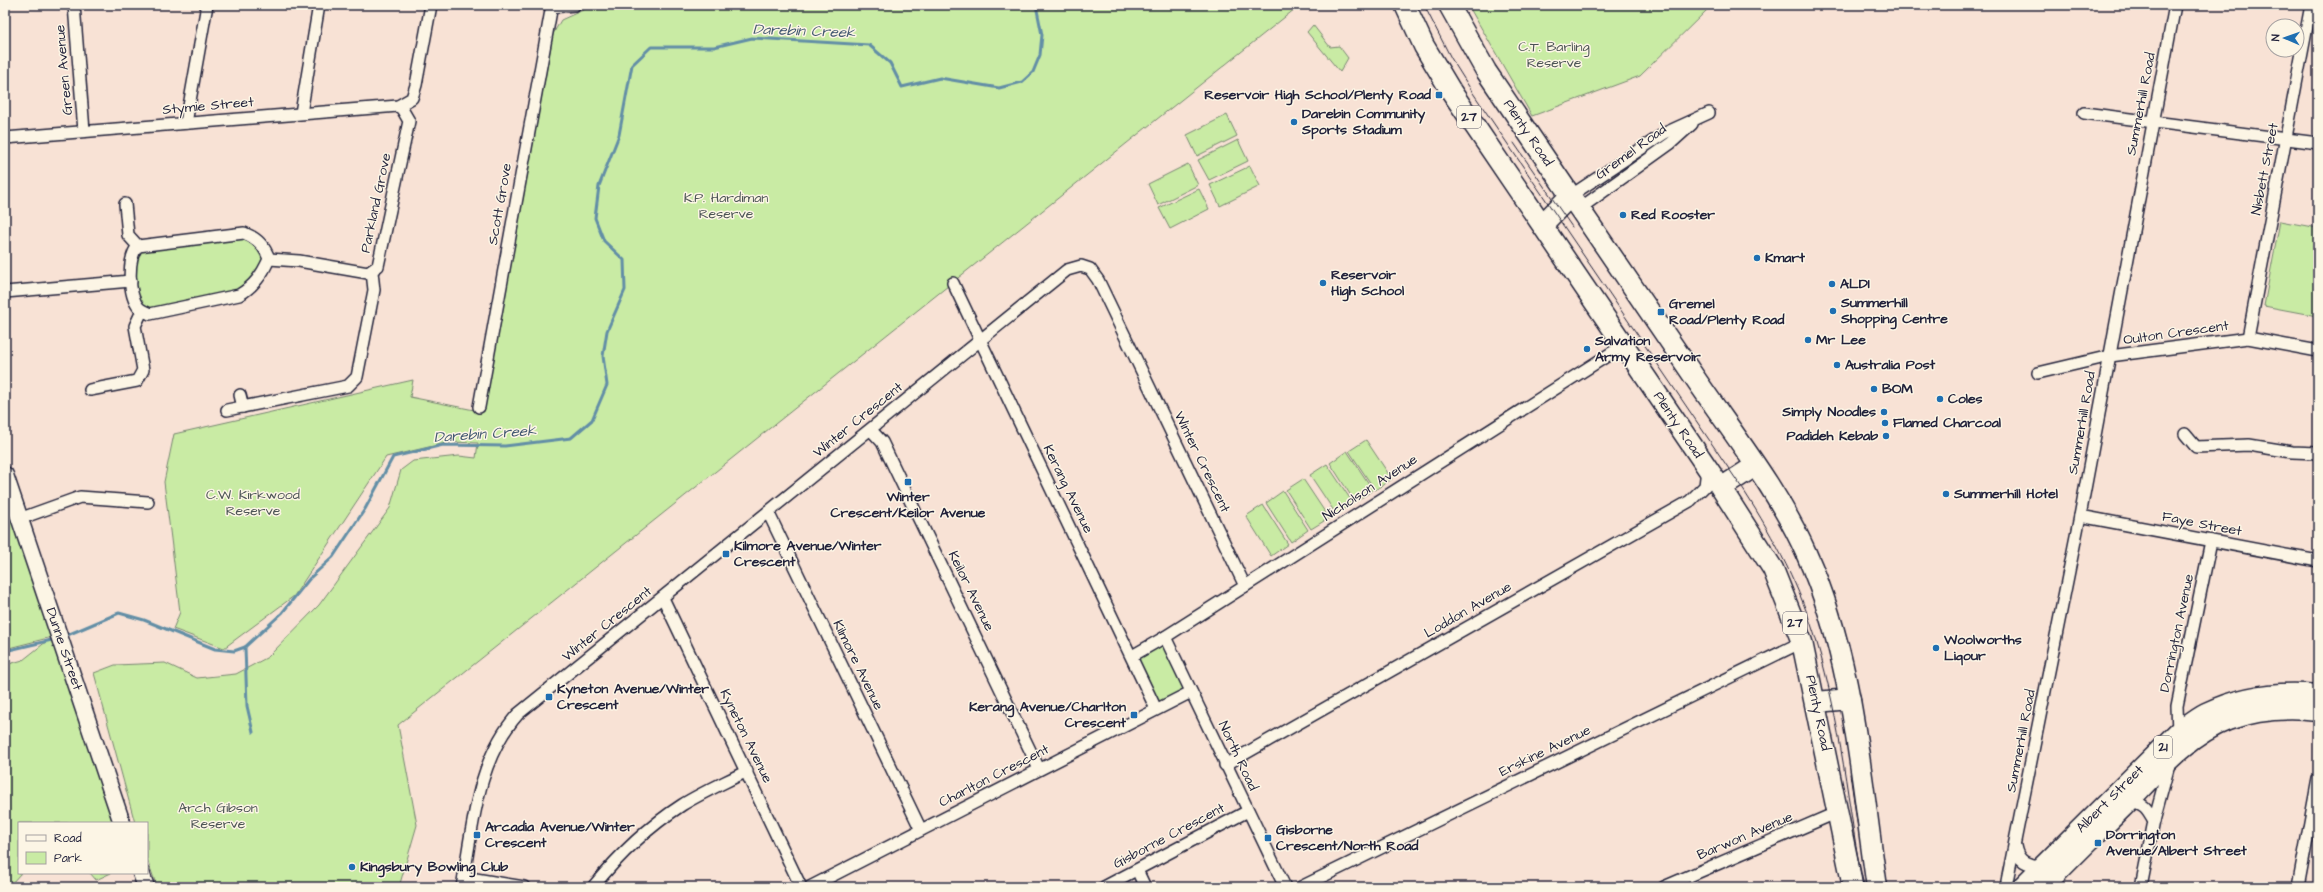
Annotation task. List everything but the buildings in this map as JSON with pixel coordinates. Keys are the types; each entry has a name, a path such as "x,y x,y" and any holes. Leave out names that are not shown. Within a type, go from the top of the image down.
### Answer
{"highway":[{"name":"Plenty Road","path":"1405,5 1424,46 1451,91 1707,467 1773,569 1802,642 1816,702 1853,887"},
{"name":"Plenty Road","path":"1449,5 1486,71 1755,466 1775,497 1806,552 1832,621 1850,699 1863,771 1877,887"},
{"path":"1543,224 1574,202"},
{"path":"1721,488 1755,466"},
{"name":"Albert Street","path":"2014,884 2042,866 2178,732 2205,713 2237,700 2271,694 2318,695"},
{"path":"1816,702 1850,699"},
{"name":"Albert Street","path":"2044,887 2171,759 2195,738 2227,720 2260,710 2296,708 2318,711"}],"main road":[{"name":"Dunne Street","path":"5,475 122,822"},
{"path":"141,874 146,887"}],"street":[{"name":"Green Avenue","path":"74,5 84,132"},
{"path":"186,123 207,5"},
{"path":"301,113 319,5"},
{"name":"Stymie Street","path":"5,138 398,106 412,98 416,85 431,5"},
{"path":"552,6 575,5"},
{"name":"Summerhill Road","path":"2014,884 2015,845 2080,516 2152,122 2175,5"},
{"name":"Nisbett Street","path":"2248,338 2311,5"},
{"name":"Scott Grove","path":"479,407 552,6"},
{"name":"Parkland Grove","path":"226,410 348,386 357,377 374,290 372,272 378,266 409,121 402,109 398,106"},
{"path":"2084,113 2318,143"},
{"name":"Gremel Road","path":"1705,115 1671,143 1574,202 1664,133 1705,115"},
{"path":"125,204 128,234 138,246"},
{"path":"244,233 253,237 261,244 269,259 261,276 249,289 239,295 150,314 142,311 138,307 133,295 131,281 131,258 134,250 138,246 244,233"},
{"path":"269,259 299,261 360,272 372,272"},
{"name":"Winter Crescent","path":"463,882 485,769 493,748 507,726 524,710 1067,270 1082,266 1094,272 1245,586"},
{"path":"5,292 131,281"},
{"name":"Kerang Avenue","path":"953,283 1156,709"},
{"path":"90,390 137,381 143,370 135,326 142,311"},
{"name":"Oulton Crescent","path":"2038,373 2110,356 2248,338 2318,351"},
{"name":"Nicholson Avenue","path":"1132,656 1165,637 1624,345"},
{"path":"240,395 243,407"},
{"name":"Keilor Avenue","path":"871,430 882,442 1039,769"},
{"path":"2184,434 2196,447 2249,445 2292,452 2318,453"},
{"name":"Loddon Avenue","path":"1225,765 1690,501 1705,486 1707,467"},
{"path":"19,519 80,498 148,502"},
{"name":"Kilmore Avenue","path":"768,512 921,830"},
{"name":"Faye Street","path":"2080,516 2318,561"},
{"name":"Dorrington Avenue","path":"2178,732 2177,706 2211,541"},
{"name":"Kyneton Avenue","path":"663,598 747,771 801,887"},
{"name":"North Road","path":"1165,637 1225,765 1285,887"},
{"name":"Erskine Avenue","path":"1301,887 1802,642"},
{"name":"Charlton Crescent","path":"810,887 1191,692"},
{"path":"2141,887 2154,821 2171,759"},
{"path":"593,887 614,861 645,833 682,805 747,771"},
{"path":"2298,887 2318,779"},
{"path":"2129,801 2140,803 2147,807 2154,821"},
{"name":"Gisborne Crescent","path":"1104,887 1248,811"},
{"name":"Barwon Avenue","path":"1664,887 1838,812"},
{"path":"2015,845 2017,856 2022,862 2031,866 2042,866"},
{"path":"1137,870 1145,887"},
{"path":"463,882 524,887"}],"green space":[{"name":"K.P. Hardiman Reserve","path":"594,5 1300,5 398,725 417,825 399,887 157,887 148,862 148,822 135,822 94,673 115,665 165,663 197,678 236,674 268,657 319,605 390,508 401,470 413,461 459,456 476,458 478,443 450,442 386,457 294,596 224,648 173,629 180,612 164,482 174,434 413,380 410,397 484,412 553,34 561,20"},
{"name":"C.T. Barling Reserve","path":"1468,5 1712,5 1640,76 1532,116"},
{"path":"1313,25 1330,47 1339,46 1348,58 1340,72 1307,32"},
{"path":"1227,115 1237,136 1197,156 1187,135"},
{"path":"1238,140 1248,161 1209,180 1198,160"},
{"path":"1188,164 1198,185 1158,205 1148,184"},
{"path":"1250,166 1260,186 1220,206 1210,185"},
{"path":"1199,189 1209,209 1170,229 1159,208"},
{"path":"2280,221 2318,228 2317,316 2264,306"},
{"path":"243,238 258,244 266,258 259,273 239,293 150,311 140,306 136,293 136,252 144,247"},
{"path":"1366,440 1392,479 1375,490 1349,451"},
{"path":"1347,451 1373,490 1355,502 1330,463"},
{"path":"1327,464 1353,503 1336,514 1310,475"},
{"path":"1303,479 1329,518 1311,529 1286,490"},
{"path":"1283,491 1308,530 1291,542 1266,503"},
{"path":"1263,505 1288,544 1271,556 1246,516"},
{"path":"11,517 53,636 114,822 18,822 18,874 20,874 11,884 5,882 5,665 23,660 52,637 5,649 5,519"},
{"path":"1165,637 1191,692 1156,709 1132,656"},
{"path":"91,874 109,874 96,880"}],"waterway":[{"name":"Darebin Creek","path":"65,636 119,613 144,620 215,649 234,651 245,647 282,613 310,578 333,557 365,509 393,457 443,445 505,446 571,438 592,420 607,385 603,356 607,331 625,290 624,260 604,241 595,218 599,186 619,135 632,65 651,47 714,47 752,38 869,45 890,63 902,87 940,78 999,88 1022,82 1033,72 1040,55 1042,35 1036,5"},
{"name":"Darebin Creek","path":"5,651 56,639"},
{"path":"245,647 247,706 253,732"}],"tram line":[{"path":"1424,5 1451,58 1473,93 1744,491 1777,546 1811,623 1825,673 1838,734 1863,887"},
{"path":"1514,143 1572,227"},
{"path":"1850,774 1858,828"}],"place":[{"name":"Reservoir High School/Plenty Road","path":"1439,95"},
{"name":"Darebin Community Sports Stadium","path":"1294,122"},
{"name":"Red Rooster","path":"1623,215"},
{"name":"Kmart","path":"1757,258"},
{"name":"Reservoir High School","path":"1323,283"},
{"name":"ALDI","path":"1832,284"},
{"name":"Summerhill Shopping Centre","path":"1833,311"},
{"name":"Gremel Road/Plenty Road","path":"1661,312"},
{"name":"Mr Lee","path":"1808,340"},
{"name":"Salvation Army Reservoir","path":"1587,349"},
{"name":"Australia Post","path":"1837,365"},
{"name":"BOM","path":"1874,389"},
{"name":"Coles","path":"1940,399"},
{"name":"Simply Noodles","path":"1884,412"},
{"name":"Flamed Charcoal","path":"1885,423"},
{"name":"Padideh Kebab","path":"1886,436"},
{"name":"Winter Crescent/Keilor Avenue","path":"908,482"},
{"name":"Summerhill Hotel","path":"1946,494"},
{"name":"Kilmore Avenue/Winter Crescent","path":"726,554"},
{"name":"Woolworths Liqour","path":"1936,648"},
{"name":"Kyneton Avenue/Winter Crescent","path":"549,697"},
{"name":"Kerang Avenue/Charlton Crescent","path":"1134,715"},
{"name":"Arcadia Avenue/Winter Crescent","path":"477,835"},
{"name":"Gisborne Crescent/North Road","path":"1268,838"},
{"name":"Dorrington Avenue/Albert Street","path":"2098,843"},
{"name":"Kingsbury Bowling Club","path":"352,867"}],"park label":[{"name":"C.W. Kirkwood Reserve","path":"253,504"},
{"name":"Arch Gibson Reserve","path":"218,816"}]}
